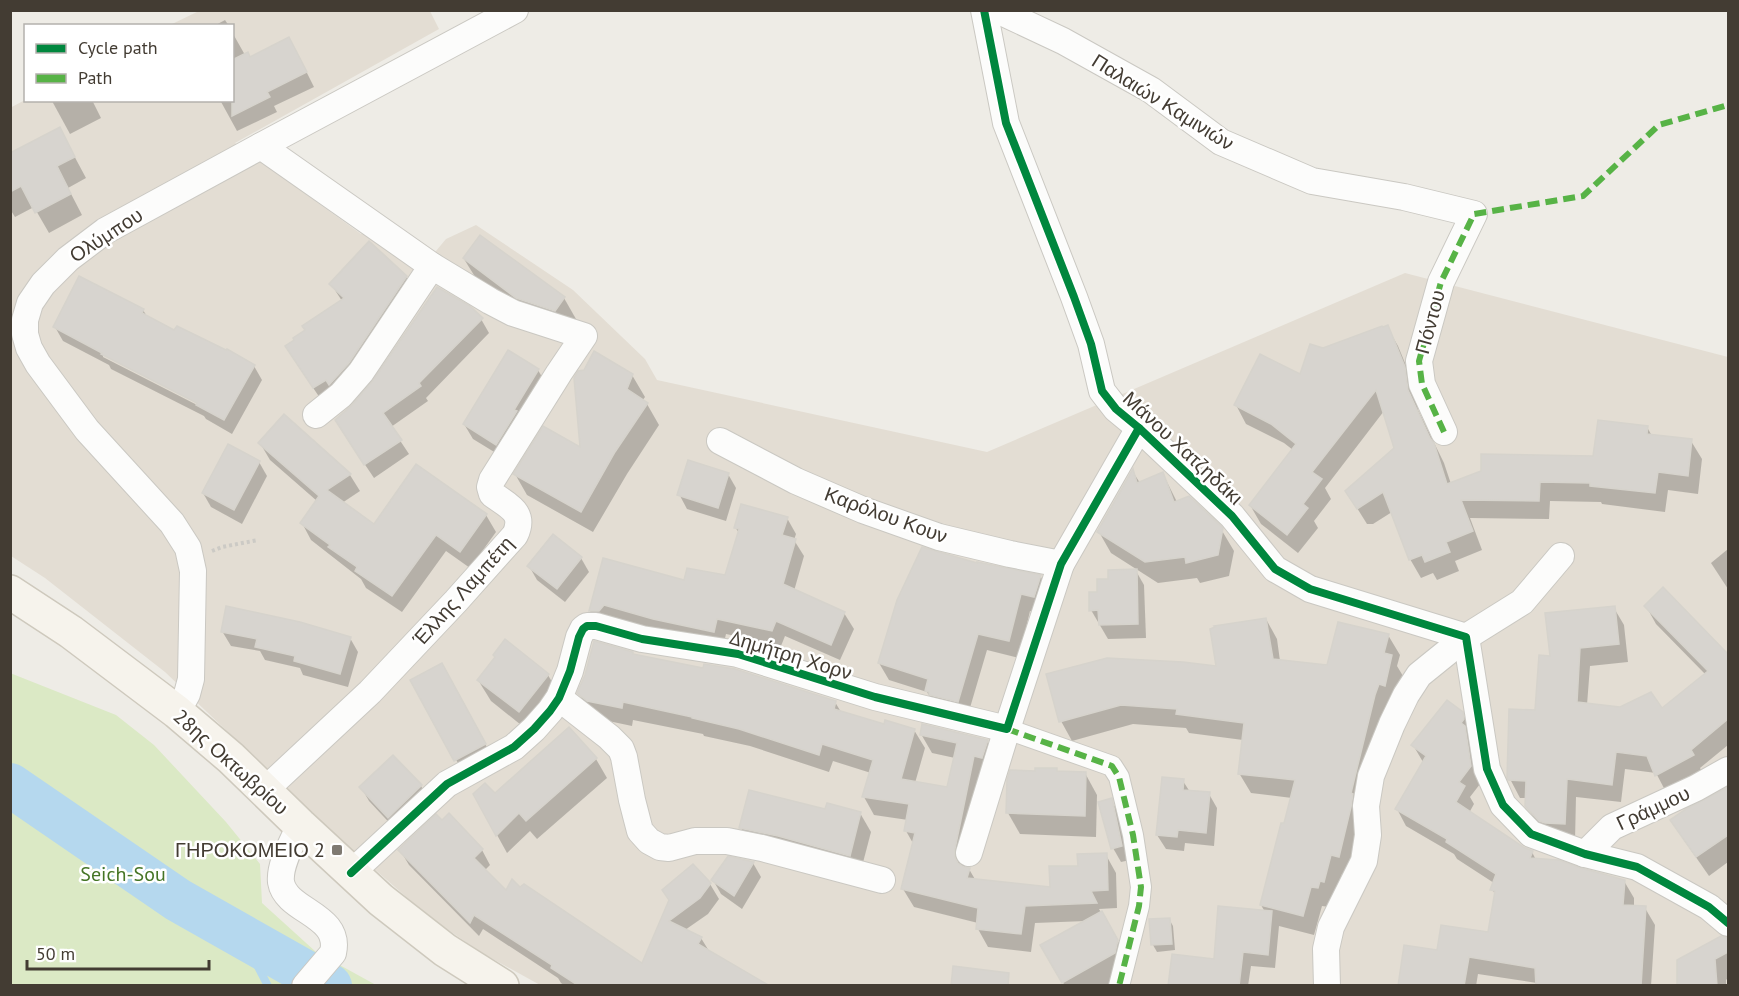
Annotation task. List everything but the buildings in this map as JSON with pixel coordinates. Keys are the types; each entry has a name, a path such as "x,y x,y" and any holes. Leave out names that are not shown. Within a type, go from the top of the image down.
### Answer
{"main road":[{"name":"28ης Οκτωβρίου","path":"10,592 177,712 231,758 351,873 425,935 502,986"}],"street":[{"name":"Ολύμπου","path":"177,712 188,694 191,679 193,579 191,559 185,541 172,523 87,430 38,364 26,342 25,320 30,303 39,289 68,259 128,218 515,10"},
{"name":"Μάνου Χατζηδάκι","path":"984,10 1006,123 1091,344 1102,391 1116,410 1139,428 1232,516 1275,569 1310,590 1466,636"},
{"name":"Παλαιών Καμινιών","path":"997,10 1063,41 1151,90 1221,142 1302,177 1312,181 1404,196 1474,214"},
{"path":"261,146 432,266 361,372 341,395 316,415"},
{"name":"Πόντου","path":"1443,432 1422,384 1419,361 1441,282 1474,214"},
{"name":"Έλλης Λαμπέτη","path":"265,790 370,692 515,535 519,519 513,509 492,494 490,487 492,480 584,336 513,313 432,266"},
{"path":"969,854 1061,564 1139,428"},
{"name":"Καρόλου Κουν","path":"720,441 796,481 874,514 939,537 1061,564"},
{"path":"1327,986 1326,949 1332,927 1364,861 1368,835 1366,806 1371,776 1406,695 1419,675 1466,636 1522,602 1561,556"},
{"name":"Δημήτρη Χορν","path":"351,873 452,780 520,742 550,711 559,698 570,671 579,636 584,627 594,625 642,639 738,654 875,697 1007,729"},
{"path":"1466,636 1487,769 1503,805 1531,834 1585,854 1637,867 1709,907 1728,923"},
{"path":"559,698 621,749 640,831 655,845 669,848 695,841 727,841 882,880"},
{"path":"1007,729 1112,766 1119,777 1133,835 1142,887 1119,986"},
{"name":"Γράμμου","path":"1585,854 1612,826 1696,788 1728,770"},
{"path":"300,825 286,855 281,882 290,897 330,930 334,938 333,953 305,986"}],"path":[{"path":"191,559 222,546 258,540"}],"shaded area":[{"path":"199,11 430,11 439,29 235,143 361,234 368,229 421,269 446,239 476,225 573,290 645,359 657,380 987,452 1405,273 1728,357 1728,985 540,985 482,953 428,916 339,838 165,672 45,578 11,556 10,108 24,101 234,102 234,24 172,24"}],"green space":[{"name":"Seich-Sou","path":"10,673 116,715 154,745 226,822 260,864 262,903 316,952 376,985 11,985"}],"waterway":[{"path":"10,785 178,900 330,986"},
{"path":"242,936 268,986"}],"marked path":[{"path":"1444,432 1422,384 1419,361 1441,282 1474,214 1583,196 1659,125 1728,105"},
{"path":"1007,729 1112,766 1119,777 1133,835 1141,887 1139,906 1119,986"}],"cycle path":[{"path":"984,10 1006,123 1091,344 1102,391 1116,409 1232,516 1275,569 1310,589 1466,637 1487,769 1503,805 1531,834 1585,854 1637,867 1709,907 1728,923"},
{"path":"351,873 447,784 514,747 534,729 559,698 570,671 579,637 587,626 596,626 642,639 738,654 875,697 1007,729 1061,564 1139,428"}],"place":[{"name":"ΓΗΡΟΚΟΜΕΙΟ 2","path":"337,850"}]}
